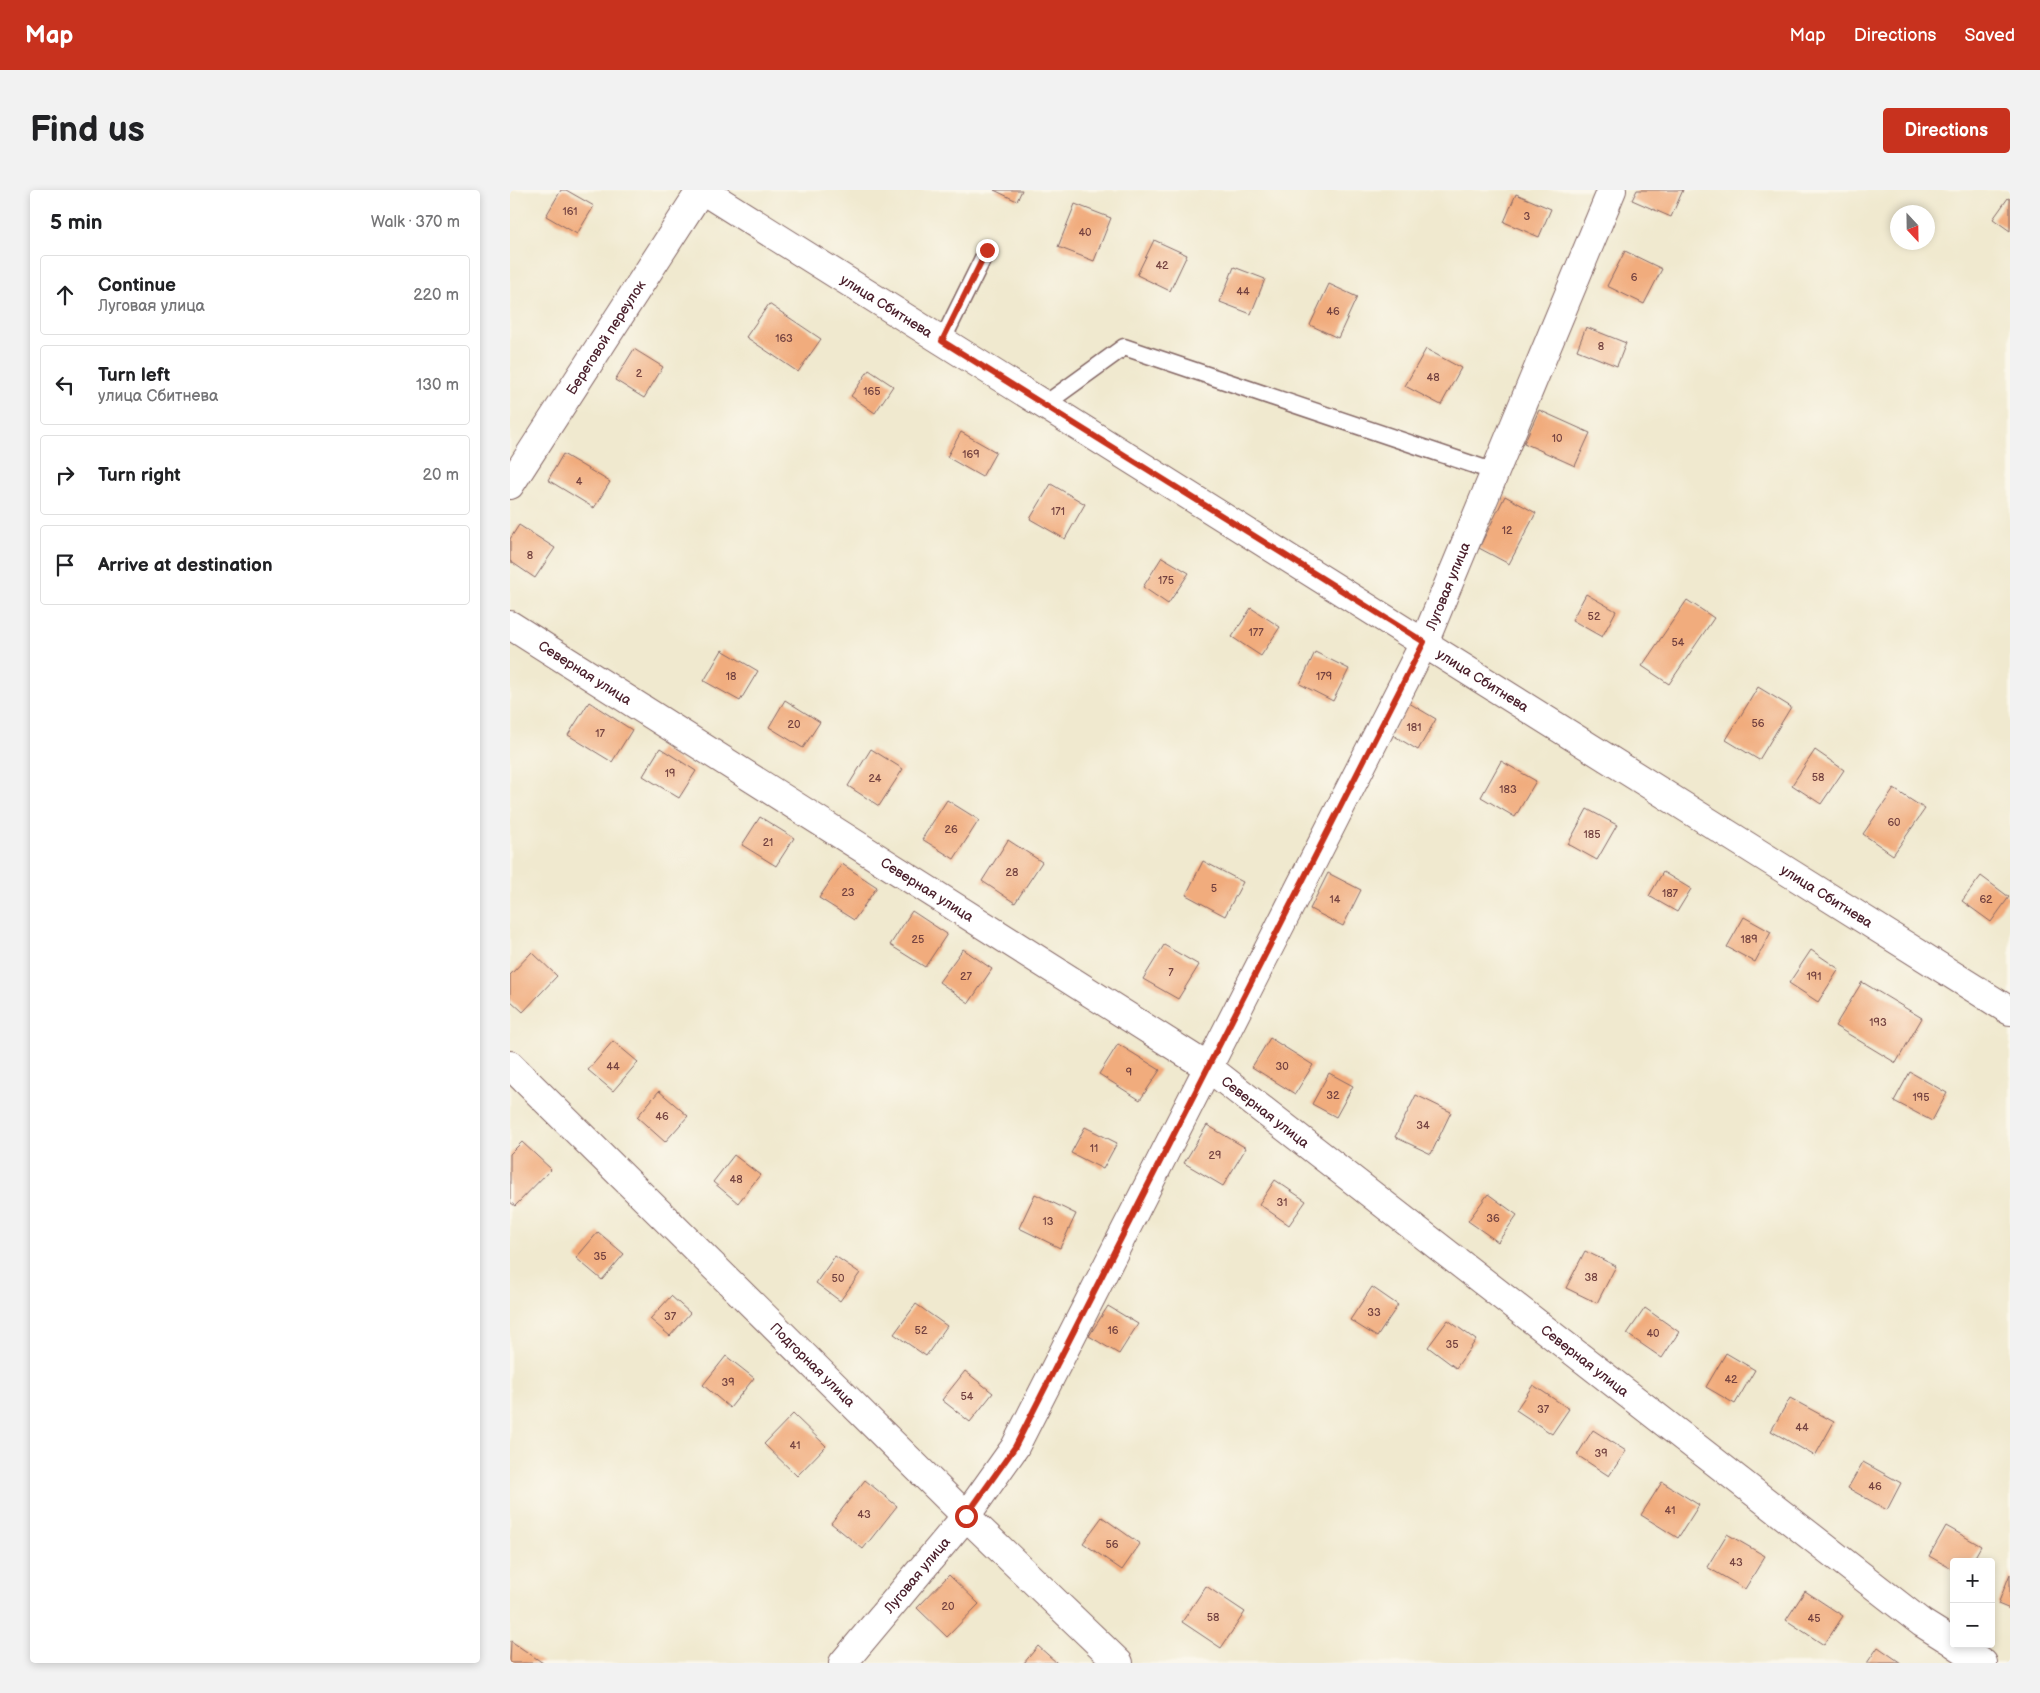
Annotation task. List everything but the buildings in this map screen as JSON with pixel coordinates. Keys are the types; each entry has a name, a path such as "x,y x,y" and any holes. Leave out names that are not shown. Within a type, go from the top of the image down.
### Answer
{"street":[{"name":"улица Сбитнева","path":"701,190 2010,1011"},
{"name":"Береговой переулок","path":"510,485 701,190"},
{"name":"Луговая улица","path":"843,1663 966,1516 1015,1447 1424,642 1612,190"},
{"name":"Северная улица","path":"510,624 1209,1068 1922,1623 1950,1641"},
{"name":"Подгорная улица","path":"510,1064 966,1516 1119,1663"},
{"name":"Северная улица","path":"1960,1648 1983,1663"}],"lane":[{"path":"942,341 987,250"},
{"path":"1044,405 1124,347 1495,472"}],"route":[{"path":"966,1516 1015,1447 1424,642 942,341 987,250"}]}
